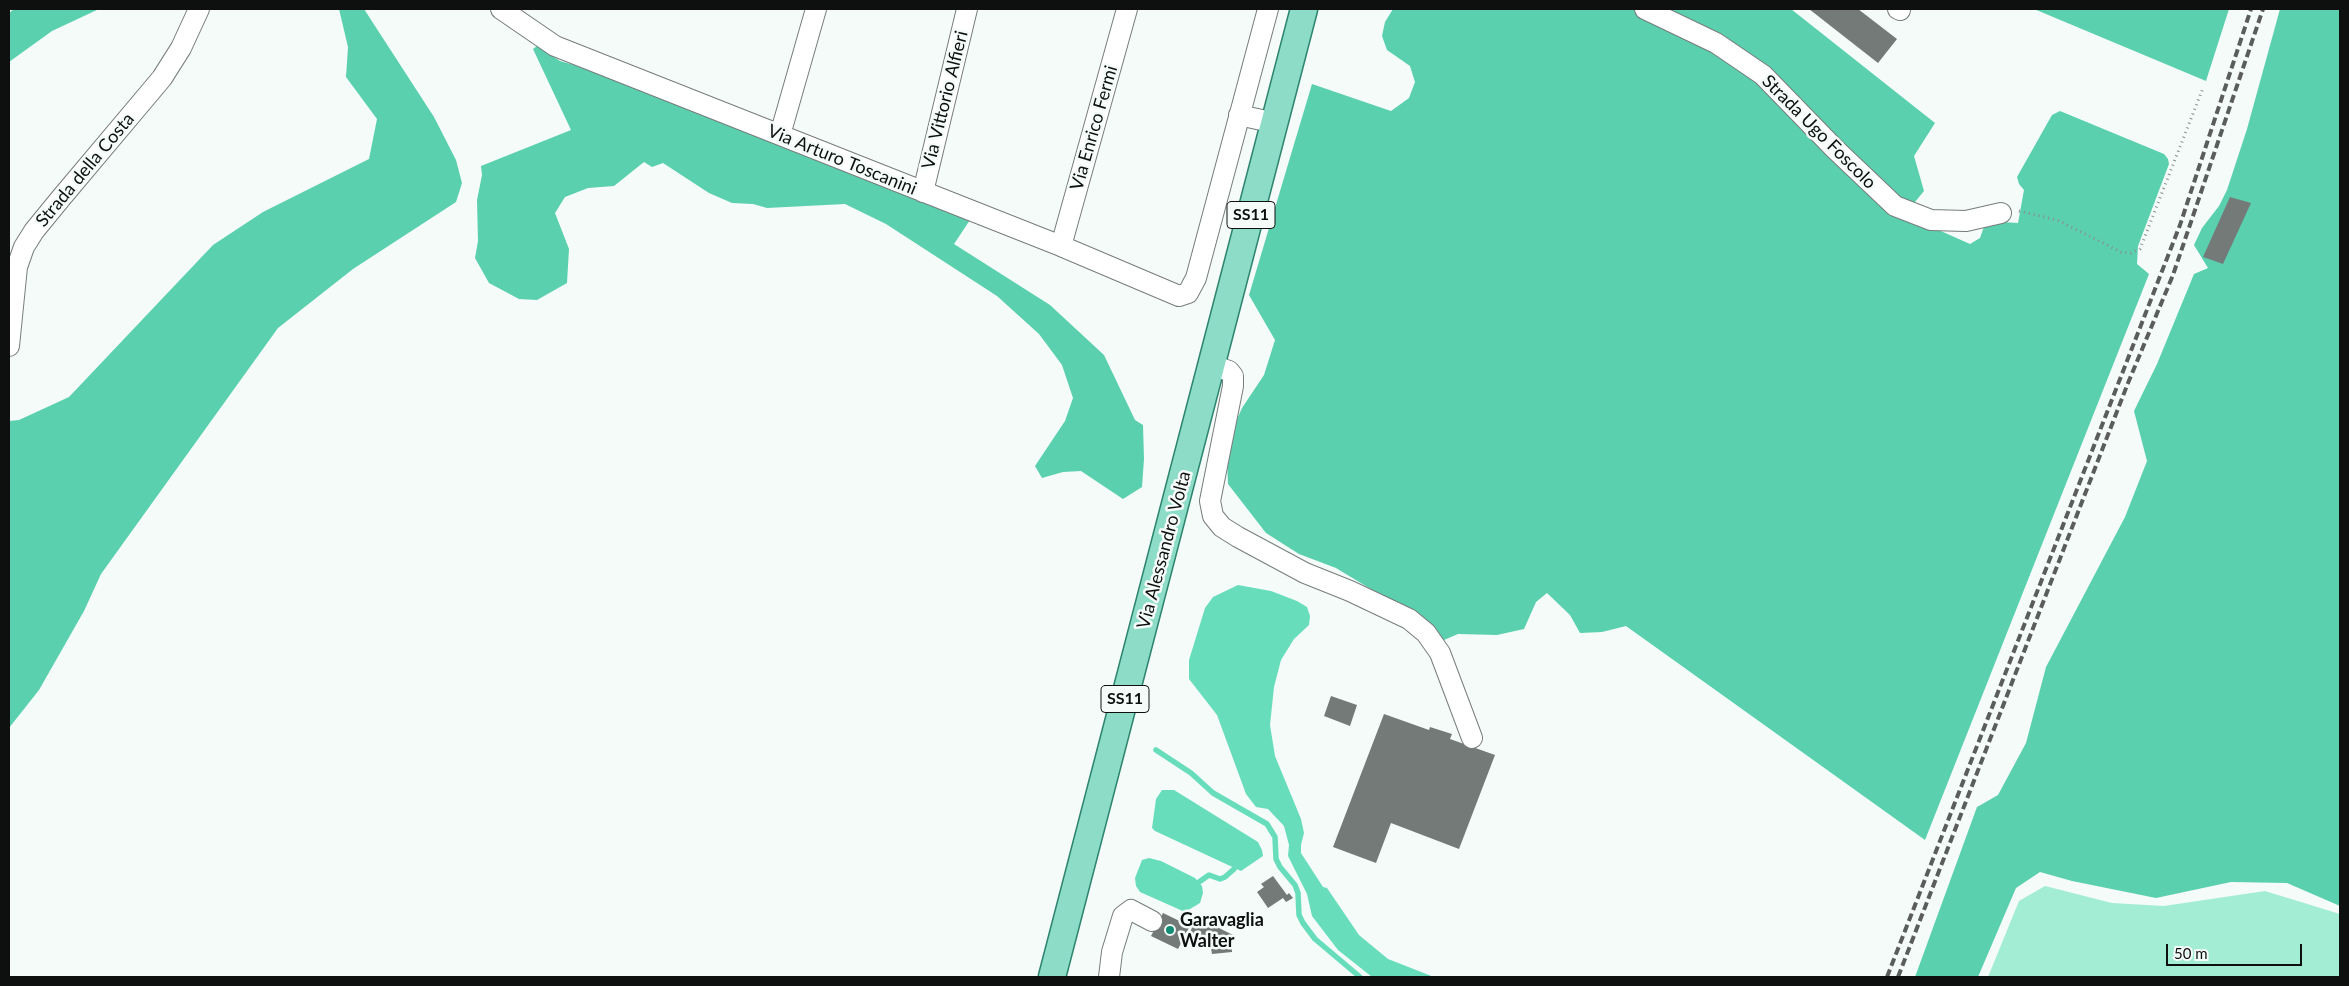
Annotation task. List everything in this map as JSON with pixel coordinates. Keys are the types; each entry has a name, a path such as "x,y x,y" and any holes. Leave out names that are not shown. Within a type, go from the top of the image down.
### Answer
{"main road":[{"name":"Via Alessandro Volta","path":"1052,977 1304,9"}],"street":[{"name":"Strada della Costa","path":"9,346 17,267 24,247 34,231 162,78 181,48 199,9"},
{"name":"Via Arturo Toscanini","path":"501,9 555,46 1060,246 1179,296 1188,293 1196,278 1239,115"},
{"path":"780,135 816,9"},
{"name":"Via Vittorio Alfieri","path":"923,192 967,9"},
{"name":"Via Enrico Fermi","path":"1060,246 1127,9"},
{"path":"1268,9 1239,115 1275,123"},
{"name":"Strada Ugo Foscolo","path":"1644,9 1716,43 1763,75 1835,149 1895,206 1930,220 1966,221 2001,212"},
{"path":"1212,365 1229,372 1233,376 1233,386 1210,501 1213,516 1222,527 1238,537 1305,573 1350,591 1410,619 1440,652 1472,738"},
{"path":"1109,977 1112,952 1123,916 1131,910 1152,921"}],"path":[{"path":"2001,212 2024,211 2057,220 2120,252 2131,253 2140,248 2203,88"}],"shaded area":[{"path":"14,9 99,9 52,31 9,62 9,13"},
{"path":"339,9 364,9 434,117 456,160 462,183 456,202 353,269 278,328 101,574 84,611 39,690 9,728 9,421 19,420 69,397 213,245 263,212 369,159 377,119 346,77 348,47"},
{"path":"1393,9 1791,9 1935,123 1914,156 1924,191 1915,202 1907,220 1934,228 1970,244 1980,238 1986,221 2018,223 2024,190 2019,184 2017,177 2052,115 2060,111 2164,154 2168,159 2169,164 2138,246 2137,264 2149,274 1925,840 1626,626 1602,632 1580,633 1570,615 1547,593 1536,602 1524,629 1497,635 1458,634 1444,640 1414,611 1374,591 1336,568 1299,554 1266,533 1228,484 1227,461 1230,435 1242,408 1264,375 1275,340 1249,295 1312,84 1391,111 1409,98 1415,82 1410,66 1387,50 1382,36 1385,22"},
{"path":"2034,9 2229,9 2206,81"},
{"path":"2280,9 2340,9 2340,906 2287,883 2231,882 2156,898 2072,881 2040,872 2016,888 1978,977 1915,977 1977,807 1998,795 2026,743 2046,667 2125,517 2147,461 2134,411 2157,364 2194,274 2208,268 2194,245 2202,228 2219,206 2227,190 2247,129"},
{"path":"537,46 560,61 595,71 972,217 954,244 1050,305 1104,355 1135,420 1143,425 1144,459 1142,487 1123,499 1081,471 1063,472 1042,478 1035,466 1065,421 1073,398 1062,365 1039,334 997,296 886,224 845,204 767,208 753,204 732,203 709,193 663,163 652,167 644,162 614,186 588,188 565,197 555,213 569,249 567,283 537,300 519,299 489,283 475,258 478,241 477,200 482,175 481,166 571,130 533,49"},
{"path":"1238,585 1271,591 1297,601 1307,607 1310,616 1309,625 1294,639 1281,660 1274,687 1270,725 1275,756 1301,819 1304,833 1301,853 1323,887 1327,888 1359,935 1388,959 1434,977 1372,977 1338,950 1312,916 1307,894 1288,856 1289,845 1284,826 1268,809 1256,807 1246,794 1217,715 1189,679 1189,660 1205,608 1213,597"},
{"path":"1162,790 1174,790 1258,842 1263,856 1241,871 1155,831 1152,828 1156,799"},
{"path":"1149,858 1161,861 1195,878 1202,886 1203,893 1200,903 1185,912 1140,892 1136,886 1135,878 1142,860"},
{"path":"2045,886 2112,903 2164,906 2265,891 2340,914 2340,977 1988,977 2019,901"}],"building":[{"path":"1809,9 1858,9 1897,39 1878,63"},
{"path":"2230,197 2251,203 2223,264 2203,257"},
{"path":"1331,696 1357,705 1350,726 1324,716"},
{"path":"1384,714 1429,730 1430,727 1452,734 1450,739 1495,755 1459,849 1391,823 1376,863 1333,847"},
{"path":"1273,876 1287,895 1289,893 1293,898 1286,902 1283,898 1268,908 1257,892 1264,887 1261,884"},
{"path":"1163,913 1190,926 1178,949 1151,936"},
{"path":"1197,917 1233,935 1229,947 1232,947 1232,952 1212,954 1211,948 1215,947 1216,942 1211,939 1209,943 1190,932"}],"waterway":[{"path":"1156,750 1191,773 1213,793 1267,824 1275,837 1276,859 1295,885 1298,893 1299,915 1303,923 1315,939 1360,977"},
{"path":"1199,882 1209,875 1220,879 1234,869"}],"railway":[{"path":"1887,977 2180,225 2251,9"},
{"path":"1898,977 2128,383 2173,275 2263,9"}],"place":[{"name":"Garavaglia Walter","path":"1170,930"}]}
